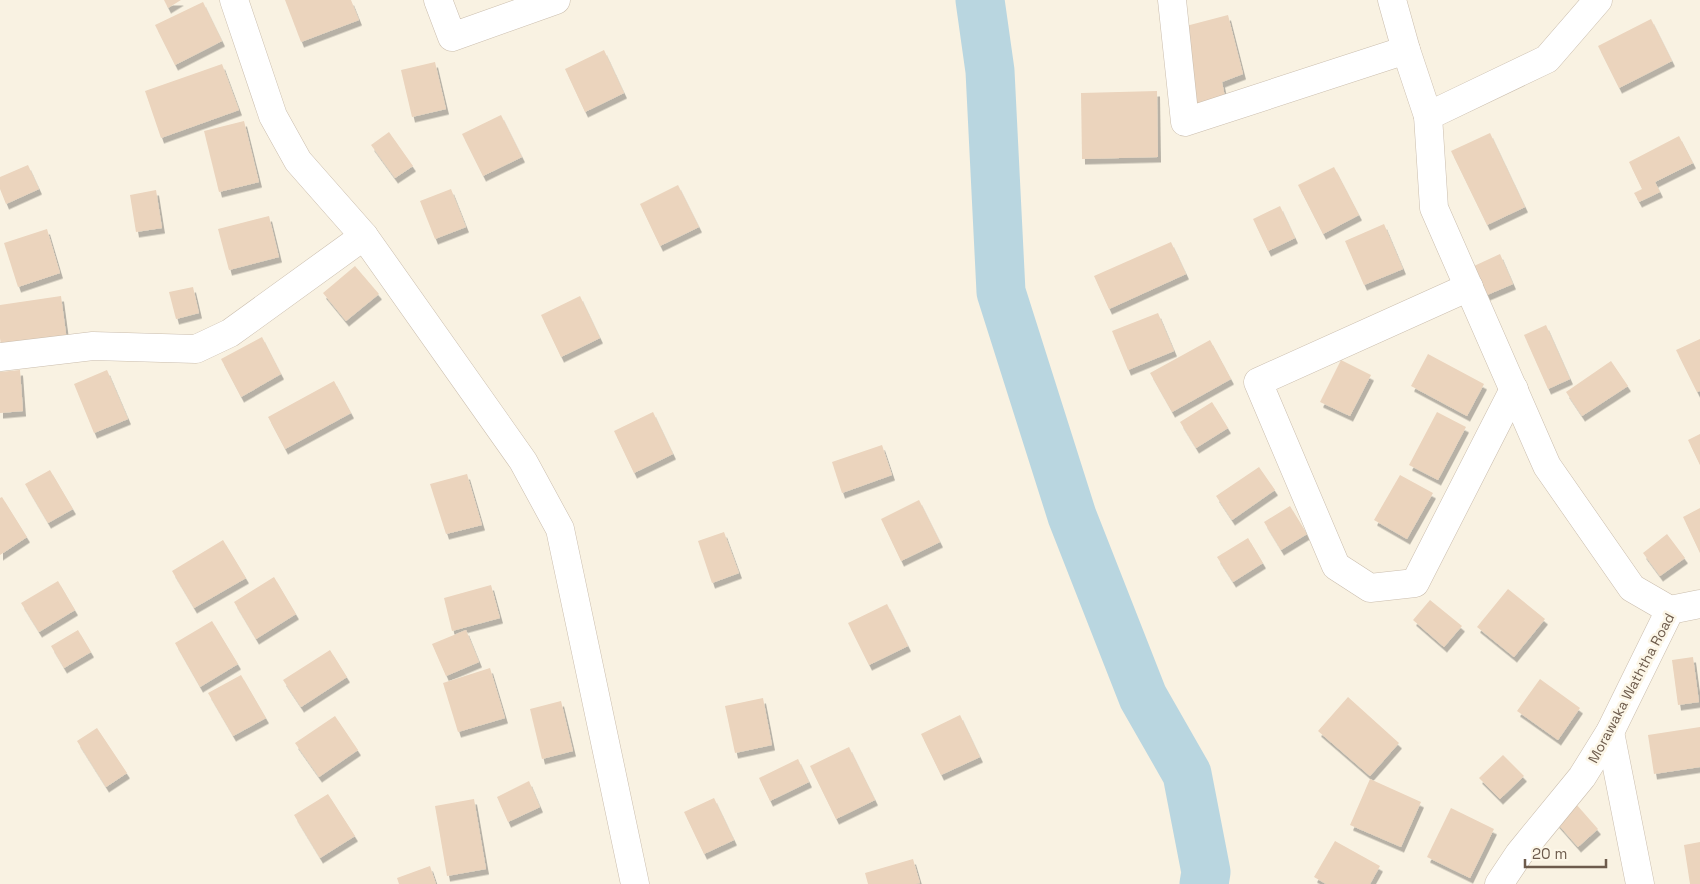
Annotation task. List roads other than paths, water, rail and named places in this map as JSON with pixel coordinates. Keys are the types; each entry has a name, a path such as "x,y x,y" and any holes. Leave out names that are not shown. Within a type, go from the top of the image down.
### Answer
{"street":[{"path":"438,0 452,37 556,0"},
{"path":"1172,0 1185,122 1406,50"},
{"path":"1392,0 1428,116 1434,208 1548,466 1632,588 1670,610"},
{"path":"1428,116 1547,59 1598,0"},
{"path":"237,1 273,116 298,161 364,236 524,461 560,529 635,884"},
{"path":"0,357 93,346 196,349 230,333 364,236"},
{"path":"1469,287 1258,382 1336,566 1370,588 1415,583 1514,389"},
{"name":"Morawaka Waththa Road","path":"1499,884 1519,854 1582,777 1610,732 1670,610 1700,604"},
{"path":"1610,732 1640,884"}],"waterway":[{"path":"980,0 990,71 1001,292 1072,516 1143,697 1187,774 1206,872 1204,884"}]}
